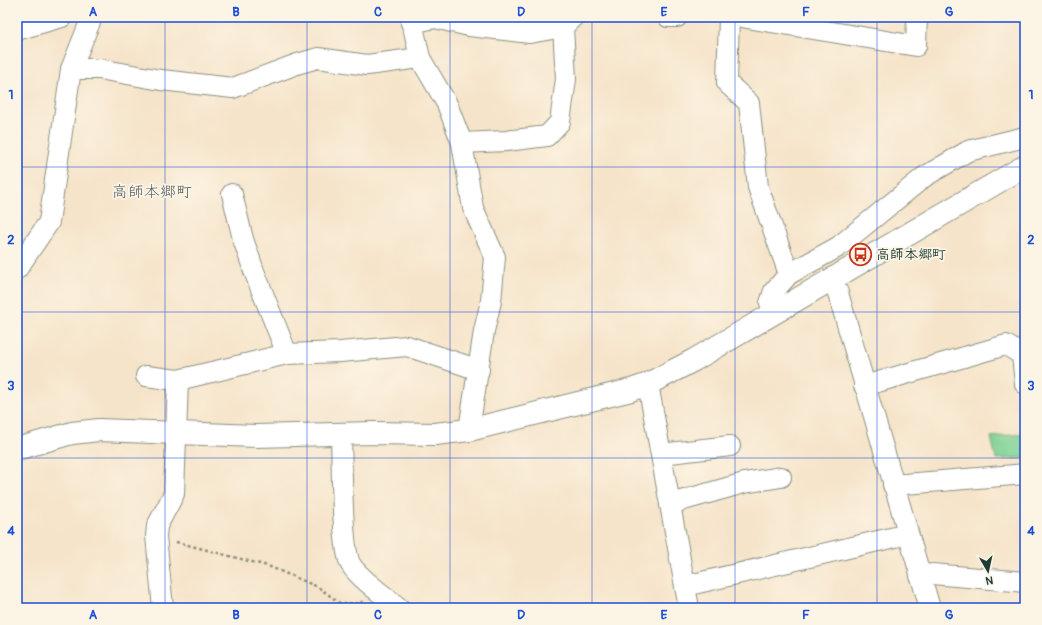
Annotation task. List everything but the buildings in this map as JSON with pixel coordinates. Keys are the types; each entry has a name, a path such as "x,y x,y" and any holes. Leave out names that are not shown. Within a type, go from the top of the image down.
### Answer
{"street":[{"path":"17,30 62,17"},
{"path":"17,269 49,222 71,69 92,17"},
{"path":"668,17 677,17"},
{"path":"729,17 727,83 750,103 758,187 789,274"},
{"path":"741,17 916,46 917,17"},
{"path":"462,144 548,136 560,122 566,79 568,22 530,33 469,26 435,18 411,20 420,58 447,104 462,144 473,208 495,257 492,301 484,331 469,430"},
{"path":"71,69 99,69 161,80 233,88 297,64 318,58 367,66 420,58"},
{"path":"774,312 770,303 774,291 789,274 838,247 924,177 968,151 1025,137"},
{"path":"17,449 72,433 99,430 256,436 435,434 469,430 631,390 648,384 694,360 1025,166"},
{"path":"232,194 247,252 287,354"},
{"path":"832,278 838,293 930,608"},
{"path":"864,386 1006,345 1022,355 1025,384"},
{"path":"146,376 178,380 287,354 340,352 407,346 479,370"},
{"path":"162,608 156,536 157,526 174,494 178,380"},
{"path":"648,384 689,608"},
{"path":"341,434 346,538 351,564 371,584 399,608"},
{"path":"661,454 730,446"},
{"path":"893,485 1025,474"},
{"path":"670,504 744,483 781,477"},
{"path":"685,586 908,534"},
{"path":"920,576 932,574 1025,582"}],"path":[{"path":"156,536 268,566 318,587 341,604 361,603 371,584"}],"green space":[{"path":"1022,434 1025,458 996,459 991,437"}],"place":[{"name":"高師本郷町","path":"861,254"}],"district":[{"name":"高師本郷町","path":"152,191"}]}
